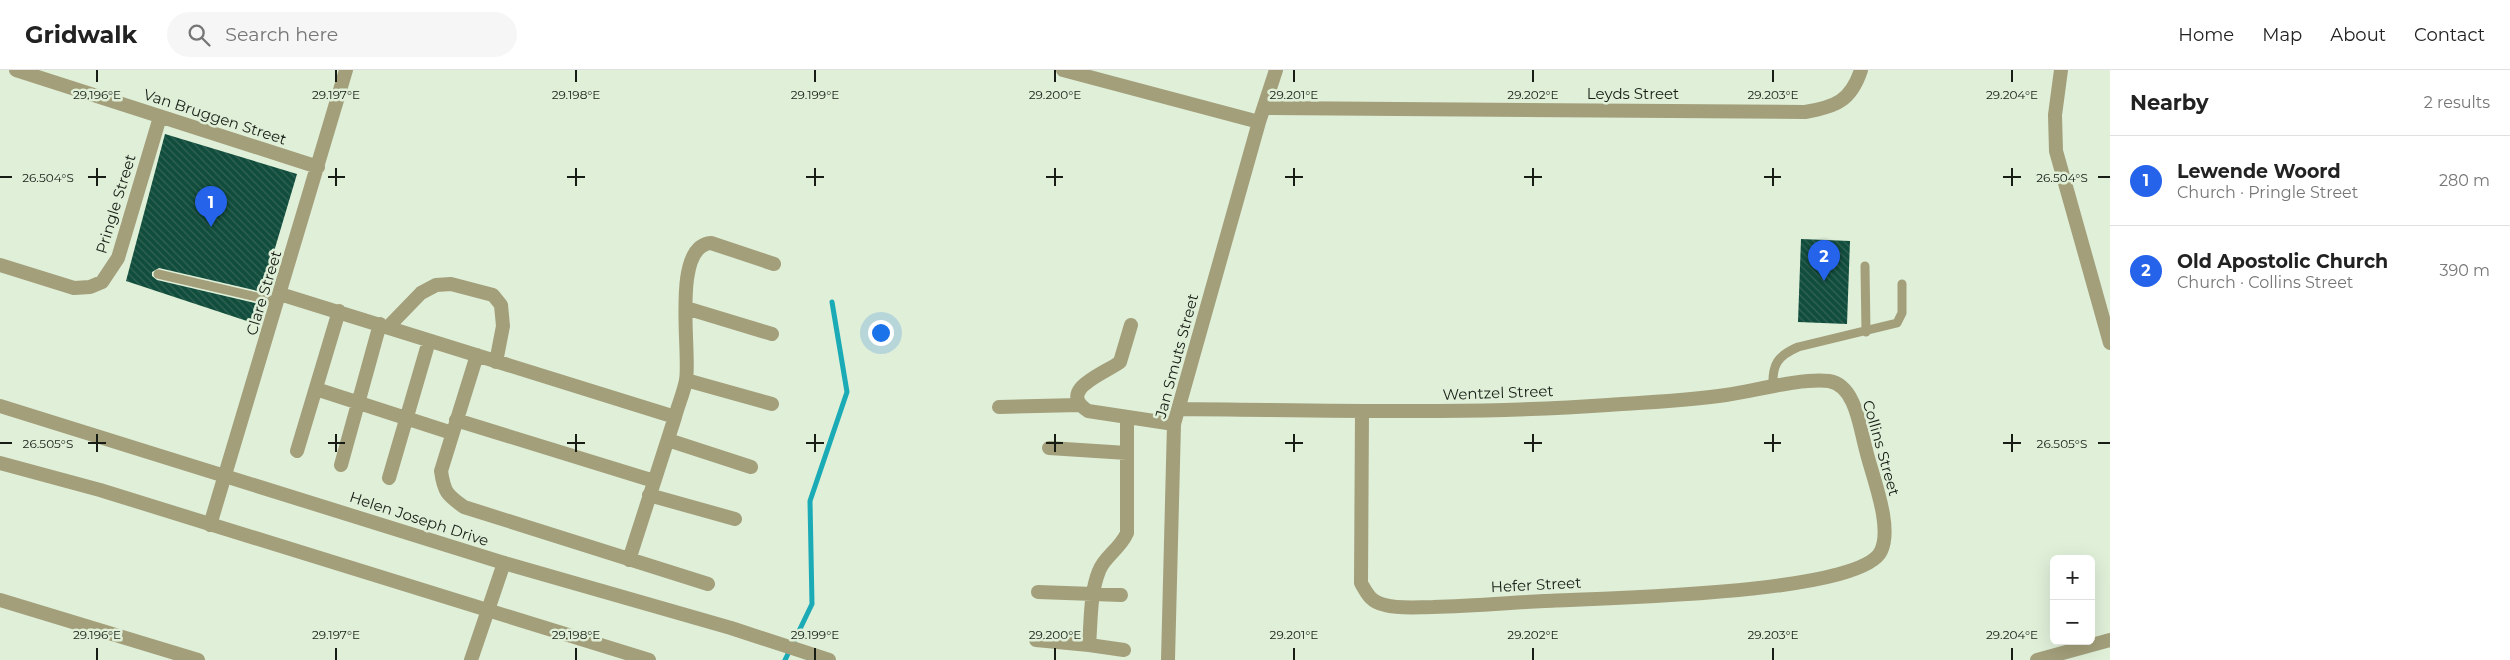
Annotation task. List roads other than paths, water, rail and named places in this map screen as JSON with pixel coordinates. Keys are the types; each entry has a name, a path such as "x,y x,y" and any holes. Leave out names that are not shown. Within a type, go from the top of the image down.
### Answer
{"street":[{"name":"Van Bruggen Street","path":"16,70 318,167"},
{"name":"Clare Street","path":"210,525 346,70"},
{"path":"1063,70 1259,122"},
{"name":"Jan Smuts Street","path":"1168,660 1174,424 1259,122 1276,70"},
{"name":"Leyds Street","path":"1264,108 1805,112 1829,108 1847,96 1857,82 1861,70"},
{"path":"2062,70 2055,116 2056,151 2110,343"},
{"name":"Pringle Street","path":"0,265 74,288 102,282 118,258 160,117"},
{"path":"629,560 686,380 688,270 693,255 704,243 724,245 774,264"},
{"path":"341,464 357,403 385,325 421,293 436,285 451,284 492,295 501,305 503,326 496,362"},
{"path":"279,298 339,311 476,356 675,417"},
{"path":"686,308 772,334"},
{"path":"297,451 339,311"},
{"path":"1131,325 1120,362 1084,384 1078,392 1076,400 1079,405 1088,411 1174,424"},
{"path":"389,478 429,340"},
{"path":"476,356 441,471 443,489 464,507 708,584"},
{"path":"686,380 772,404"},
{"name":"Collins Street","path":"1817,382 1829,381 1839,384 1847,392 1857,416 1884,521 1883,547"},
{"name":"Wentzel Street","path":"1178,409 1460,412 1604,405 1724,396 1772,387 1817,382"},
{"path":"316,390 405,418 454,427 654,481"},
{"path":"999,407 1079,405"},
{"name":"Helen Joseph Drive","path":"0,406 504,563 731,628 829,660"},
{"name":"Hefer Street","path":"1362,411 1361,583 1368,598 1384,605 1450,606 1754,590 1809,582 1865,565 1878,557 1883,547"},
{"path":"1089,645 1094,593 1099,570 1123,542 1127,533 1126,417"},
{"path":"668,440 751,467"},
{"path":"1049,448 1127,452"},
{"path":"0,463 100,490 649,660"},
{"path":"649,495 734,519"},
{"path":"471,660 504,563"},
{"path":"1038,592 1121,595"},
{"path":"0,600 198,660"},
{"path":"1036,640 1124,650"},
{"path":"2037,660 2110,640"}],"lane":[{"path":"1865,266 1866,332"},
{"path":"158,274 279,298"},
{"path":"1772,387 1774,366 1784,352 1898,323 1902,313 1902,284"}],"waterway":[{"path":"785,660 812,604 810,501 847,392 832,302"}],"place":[{"name":"Lewende Woord","path":"211,227"},
{"name":"Old Apostolic Church","path":"1824,281"}]}
